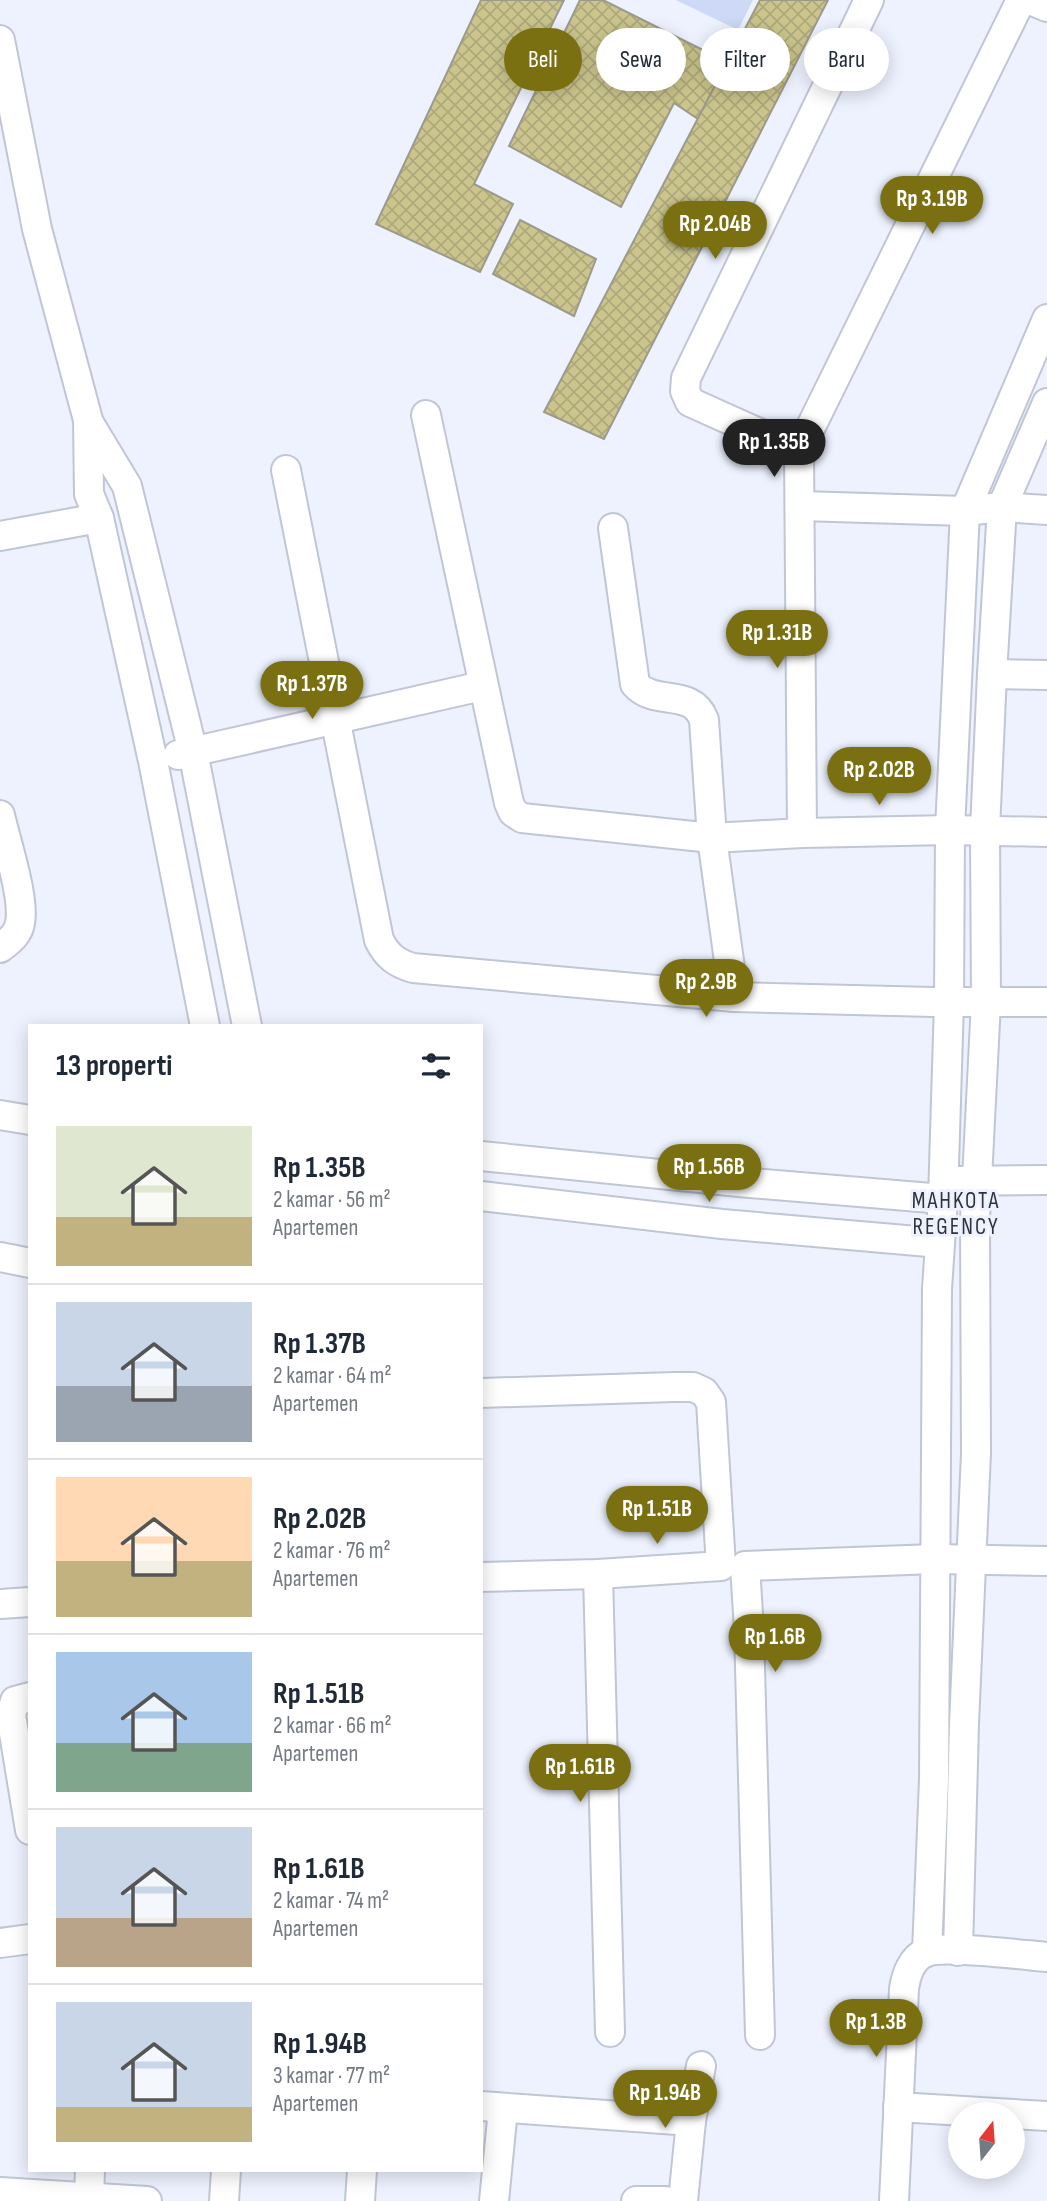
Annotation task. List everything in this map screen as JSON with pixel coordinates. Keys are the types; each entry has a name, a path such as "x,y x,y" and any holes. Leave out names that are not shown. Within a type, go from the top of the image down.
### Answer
{"street":[{"path":"799,451 690,402 685,391 686,378 869,0"},
{"path":"802,833 799,451 1021,0"},
{"path":"1030,0 1047,7"},
{"path":"0,40 37,229 88,420 89,494 99,518 153,761 205,1024"},
{"path":"927,1952 934,1779 937,1289 949,1002 950,830 965,510 1047,319"},
{"path":"958,1951 976,1453 976,1181 986,1002 985,830 992,674 1002,507 1047,403"},
{"path":"426,415 482,687 513,813 522,818 712,838 950,830 1047,832"},
{"path":"88,420 127,486 193,752 247,1024"},
{"path":"286,470 379,940 386,954 398,964 413,968 734,997 1047,1002"},
{"path":"801,506 965,510 1002,507 1047,510"},
{"path":"0,536 99,518"},
{"path":"613,528 635,684 648,693 692,703 700,709 704,720 712,838 734,997"},
{"path":"992,674 1047,675"},
{"path":"153,761 482,687"},
{"path":"0,815 21,907 20,925 12,940 0,947"},
{"path":"0,1115 28,1120"},
{"path":"483,1156 713,1180 943,1190 976,1181 1047,1180"},
{"path":"483,1196 722,1224 940,1243"},
{"path":"0,1257 28,1262"},
{"path":"483,1393 693,1387 704,1392 711,1402 733,1566 749,1630 760,2035"},
{"path":"483,1577 934,1559 1047,1561"},
{"path":"598,1574 610,2032"},
{"path":"0,1604 28,1602"},
{"path":"28,1698 15,1701 11,1715 28,1818"},
{"path":"0,1943 28,1939"},
{"path":"894,2201 906,1977 912,1964 927,1952 958,1951 1047,1957"},
{"path":"683,2201 691,2121 701,2066"},
{"path":"898,2107 948,2110"},
{"path":"494,2201 492,2108 691,2121"},
{"path":"1026,2115 1047,2116"},
{"path":"89,2199 90,2172"},
{"path":"224,2201 226,2172"},
{"path":"360,2201 362,2172"},
{"path":"0,2192 147,2201"},
{"path":"636,2201 665,2201"}],"shaded area":[{"path":"676,0 753,0 739,28"}],"building":[{"path":"481,0 564,0 550,28 504,28 504,91 519,91 474,184 513,204 480,272 376,224"},
{"path":"580,0 603,0 659,28 596,28 596,91 686,91 686,42 700,48 700,91 712,91 698,119 674,103 621,207 509,146 536,91 582,91 582,28 566,28"},
{"path":"760,0 828,0 814,28 804,28 804,47 790,74 790,28 745,28"},
{"path":"712,91 782,91 604,439 544,412"},
{"path":"520,220 596,259 574,316 493,274"}],"district":[{"name":"MAHKOTA REGENCY","path":"956,1213"}]}
